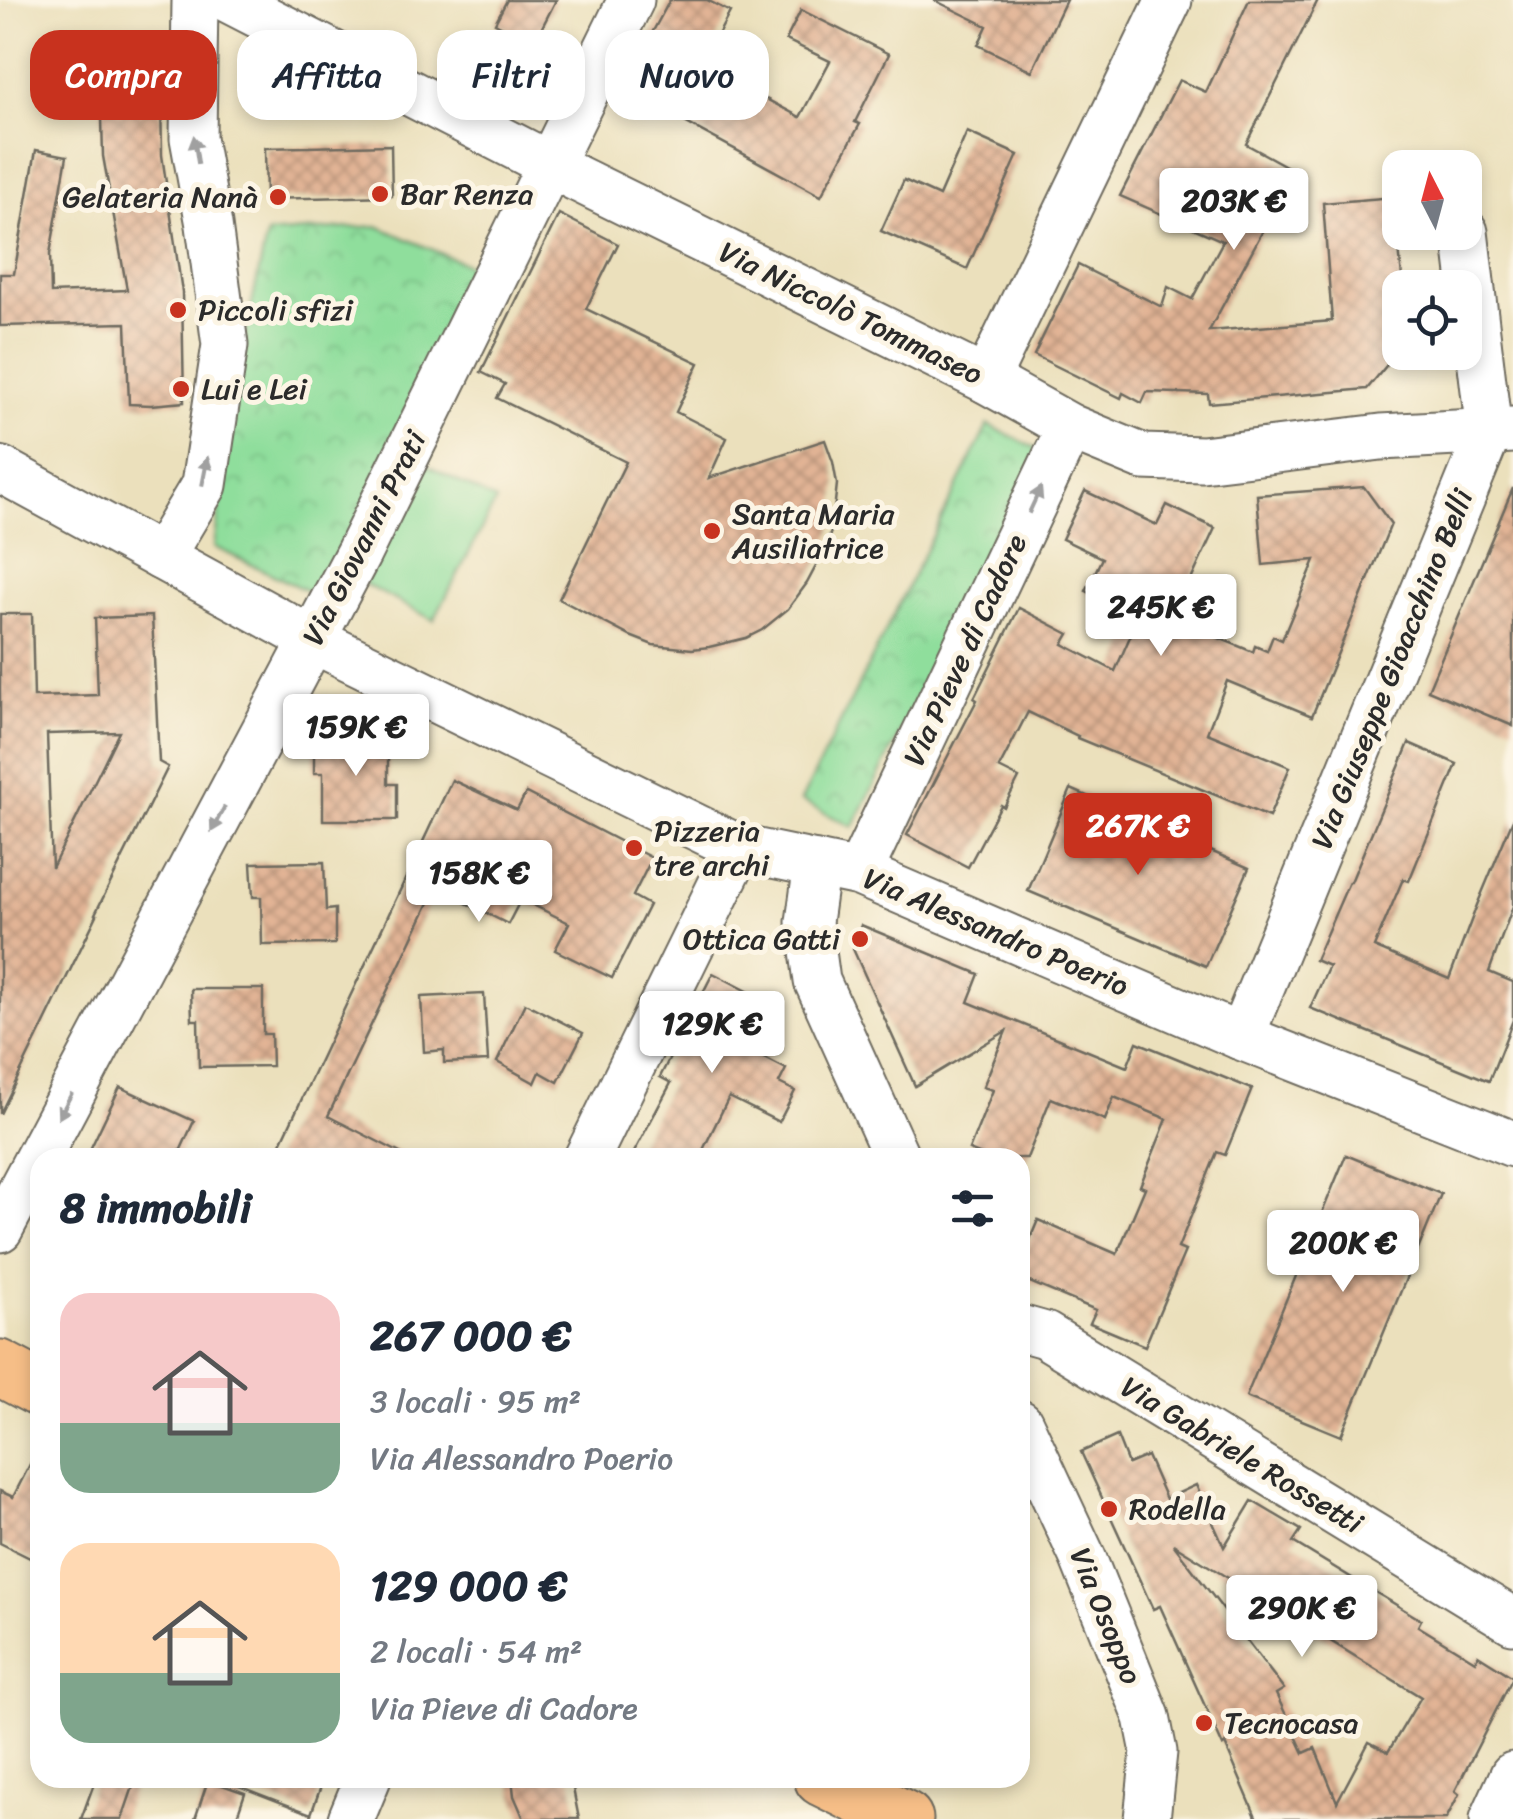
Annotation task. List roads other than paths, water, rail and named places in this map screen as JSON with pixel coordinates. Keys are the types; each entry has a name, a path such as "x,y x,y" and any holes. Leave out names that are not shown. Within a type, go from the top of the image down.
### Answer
{"main road":[{"path":"0,1368 30,1384"},
{"path":"842,1788 904,1819"}],"street":[{"path":"161,556 204,484 226,345 210,224 193,138 195,0"},
{"name":"Via Niccolò Tommaseo","path":"228,0 986,380 1070,427 1143,457 1202,458 1381,438 1501,431"},
{"name":"Via Giovanni Prati","path":"43,1148 313,640 631,0"},
{"path":"986,380 1168,0"},
{"name":"Via Giuseppe Gioacchino Belli","path":"1242,1036 1501,431 1468,250"},
{"name":"Via Pieve di Cadore","path":"838,868 1070,427"},
{"name":"Via Alessandro Poerio","path":"0,469 313,640 739,848 838,868 1513,1144"},
{"path":"592,1148 739,848"},
{"path":"838,868 808,922 816,980 893,1148"},
{"name":"Via Giovanni Prati","path":"0,1228 30,1172"},
{"name":"Via Gabriele Rossetti","path":"1030,1331 1045,1335 1513,1620"},
{"name":"Via Osoppo","path":"1030,1445 1082,1558 1147,1717 1154,1752 1147,1819"},
{"path":"1492,1819 1513,1775"},
{"path":"351,1819 364,1788"}],"place":[{"name":"Bar Renza","path":"380,194"},
{"name":"Gelateria Nanà","path":"278,197"},
{"name":"Piccoli sfizi","path":"178,310"},
{"name":"Lui e Lei","path":"181,389"},
{"name":"Santa Maria Ausiliatrice","path":"712,531"},
{"name":"Pizzeria tre archi","path":"634,848"},
{"name":"Ottica Gatti","path":"860,939"},
{"name":"Rodella","path":"1109,1509"},
{"name":"Tecnocasa","path":"1204,1723"}]}
